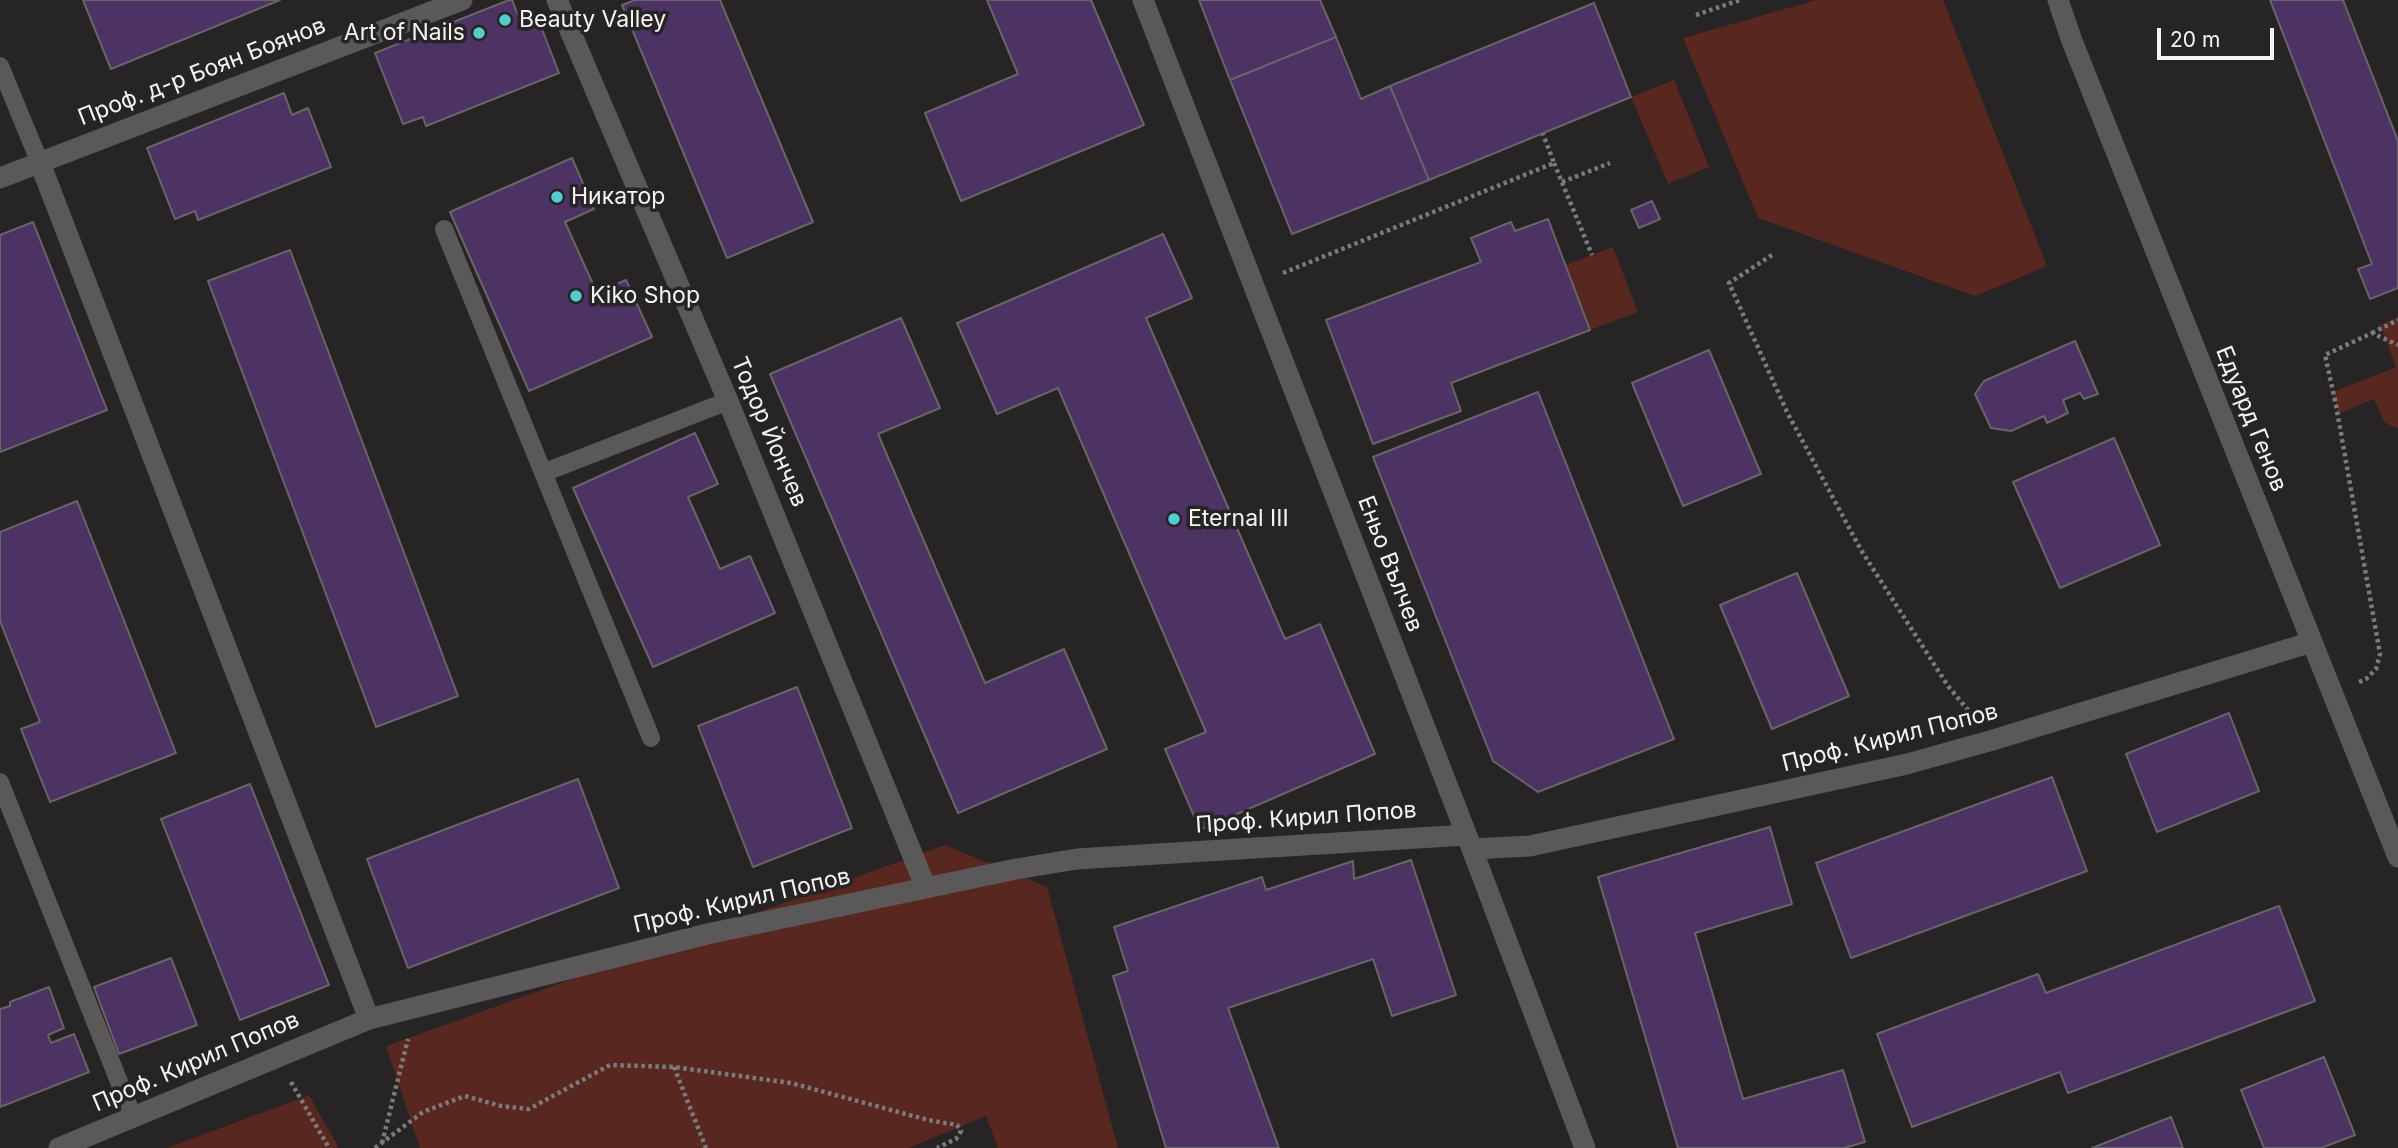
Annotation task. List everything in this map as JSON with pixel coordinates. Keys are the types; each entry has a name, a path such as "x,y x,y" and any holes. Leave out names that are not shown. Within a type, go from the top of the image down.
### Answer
{"street":[{"name":"Проф. д-р Боян Боянов","path":"0,178 462,0"},
{"name":"Тодор Йончев","path":"557,0 728,401 926,888"},
{"name":"Еньо Вълчев","path":"1143,0 1585,1148"},
{"name":"Едуард Генов","path":"2058,0 2072,41 2398,857"},
{"path":"40,163 369,1018"},
{"name":"Проф. Кирил Попов","path":"59,1148 369,1018 707,934 1077,859 1469,842 1530,846 1894,767 1993,740 2312,642"}],"lane":[{"path":"0,66 40,163"},
{"path":"444,229 651,738"},
{"path":"543,472 728,401"},
{"path":"0,782 133,1117"}],"path":[{"path":"1696,15 1740,0"},
{"path":"1543,134 1592,255"},
{"path":"1254,285 1555,163"},
{"path":"1562,182 1610,163"},
{"path":"1772,255 1729,283 1787,412 1861,550 1948,686 1993,740"},
{"path":"2332,693 2366,679 2376,669 2380,654 2338,414 2325,355 2398,320"},
{"path":"2372,333 2398,345"},
{"path":"382,1143 417,1006"},
{"path":"375,1148 423,1112 465,1096 501,1106 529,1109 610,1065 674,1067 791,1083 928,1120 957,1125 961,1131 956,1139 937,1148"},
{"path":"674,1067 706,1148"},
{"path":"310,1115 329,1148"}],"shaded area":[{"path":"1816,0 1943,0 2047,266 1975,296 1758,218 1683,38"},
{"path":"1674,80 1709,167 1668,184 1631,97"},
{"path":"1613,247 1638,312 1590,330 1565,265"},
{"path":"2398,317 2398,429 2384,422 2374,399 2338,414 2333,392 2396,367 2380,325"},
{"path":"945,845 1047,887 1118,1148 998,1148 986,1116 908,1148 420,1148 386,1046"},
{"path":"309,1095 339,1148 167,1148"}],"building":[{"path":"83,0 280,0 111,69"},
{"path":"512,0 520,20 536,14 559,73 426,126 423,117 403,124 375,53"},
{"path":"635,0 720,0 813,222 727,258 622,5"},
{"path":"987,0 1091,0 1144,125 961,201 925,113 1018,74"},
{"path":"1199,0 1320,0 1336,37 1230,80"},
{"path":"2270,0 2343,0 2398,141 2398,288 2370,299 2358,269 2372,264"},
{"path":"1594,3 1631,97 1429,180 1390,86"},
{"path":"1336,37 1361,99 1390,86 1429,180 1292,234 1230,80"},
{"path":"284,93 292,115 308,108 331,167 198,220 195,211 175,219 147,148"},
{"path":"572,158 594,209 565,222 597,293 626,280 652,337 529,391 450,212"},
{"path":"1652,201 1660,219 1639,228 1631,210"},
{"path":"1548,219 1590,330 1451,383 1461,411 1373,444 1326,320 1481,262 1471,238 1511,222 1515,231"},
{"path":"33,222 107,410 0,452 0,235"},
{"name":"Eternal III","path":"1163,234 1192,298 1146,318 1285,639 1320,624 1375,754 1200,830 1165,749 1206,732 1058,388 997,414 957,323"},
{"path":"290,250 458,696 376,727 208,281"},
{"path":"901,318 940,408 878,434 985,683 1064,649 1107,749 958,813 770,374"},
{"path":"2075,341 2098,394 2084,399 2080,393 2063,400 2068,413 2047,423 2044,416 2011,431 1991,428 1975,394 1984,381"},
{"path":"1709,350 1761,474 1683,506 1632,383"},
{"path":"1538,392 1674,739 1538,792 1493,761 1373,457"},
{"path":"695,433 718,484 688,497 720,569 750,556 775,613 653,667 573,488"},
{"path":"2114,438 2160,545 2060,588 2013,482"},
{"path":"77,501 176,753 50,802 21,729 40,722 0,621 0,532"},
{"path":"1797,573 1849,696 1772,729 1720,605"},
{"path":"797,687 852,828 753,867 698,726"},
{"path":"2229,713 2259,791 2157,832 2126,754"},
{"path":"2052,777 2087,871 1851,958 1816,863"},
{"path":"578,779 619,888 408,968 367,859"},
{"path":"250,784 329,985 240,1020 161,819"},
{"path":"1770,827 1792,904 1695,933 1743,1099 1843,1070 1865,1142 1844,1148 1678,1148 1598,877"},
{"path":"1411,860 1456,995 1392,1016 1373,959 1228,1008 1279,1148 1166,1148 1113,976 1128,971 1114,927 1262,877 1266,890 1353,861 1354,879"},
{"path":"2279,906 2315,1001 2068,1093 2060,1072 1912,1127 1877,1034 2038,974 2046,993"},
{"path":"171,958 197,1025 119,1054 94,987"},
{"path":"49,987 64,1028 48,1035 51,1043 74,1034 89,1072 0,1107 0,1009 10,1006 10,1002"},
{"path":"2324,1057 2355,1135 2321,1148 2264,1148 2241,1090"},
{"path":"2171,1117 2183,1148 2092,1148"}],"place":[{"name":"Beauty Valley","path":"505,20"},
{"name":"Art of Nails","path":"479,33"},
{"name":"Никатор","path":"557,197"},
{"name":"Kiko Shop","path":"576,296"},
{"name":"Eternal III","path":"1174,519"}]}
